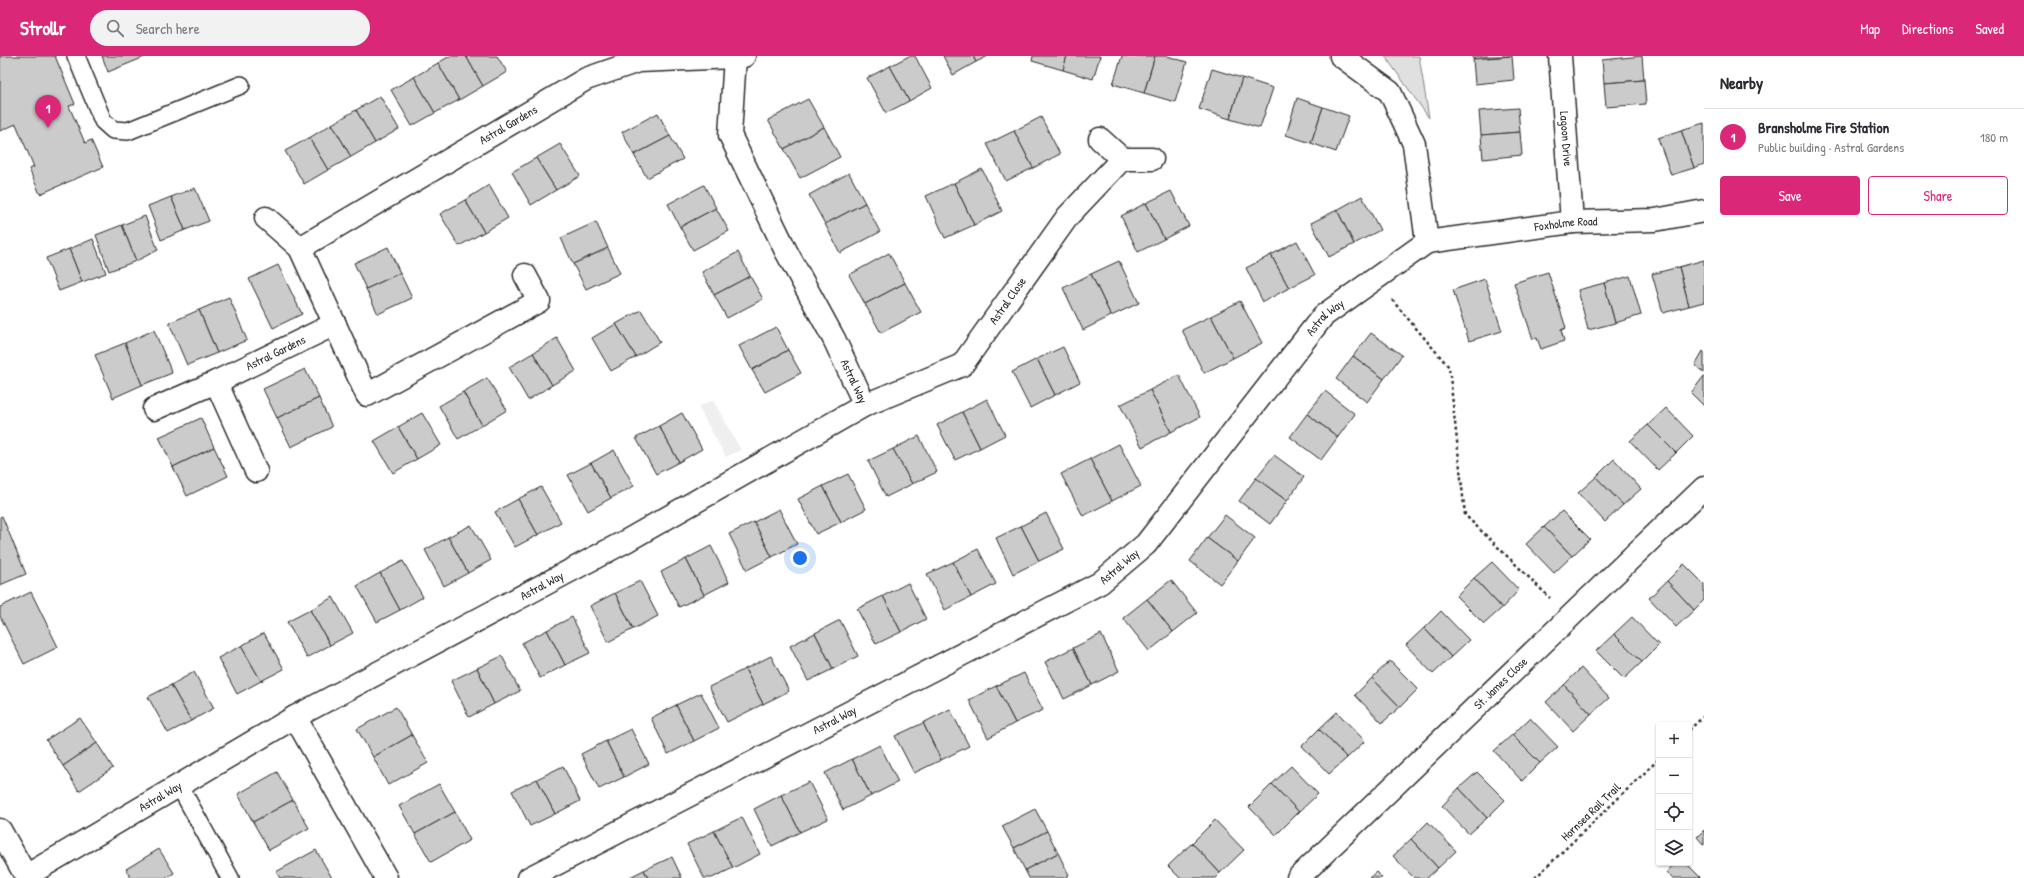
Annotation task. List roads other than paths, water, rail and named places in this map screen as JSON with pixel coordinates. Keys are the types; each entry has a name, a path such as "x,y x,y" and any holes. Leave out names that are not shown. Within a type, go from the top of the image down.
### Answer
{"street":[{"path":"1341,56 1390,92 1414,144 1427,242"},
{"name":"Lagoon Drive","path":"1560,56 1572,222"},
{"name":"Astral Way","path":"26,877 294,717 628,540 865,405 834,340 786,251 730,135 740,57"},
{"name":"Astral Gardens","path":"300,248 586,79 638,62 740,57"},
{"path":"1100,139 1122,159 1152,159"},
{"name":"Astral Close","path":"865,405 962,365 1068,216 1122,159"},
{"name":"Foxholme Road","path":"1427,242 1572,222 1655,220 1687,215 1704,210"},
{"path":"266,218 300,248 367,395 539,301 525,275"},
{"name":"Astral Way","path":"529,878 1100,583 1146,544 1324,316 1427,242"},
{"name":"Astral Gardens","path":"154,409 216,382 335,324"},
{"path":"216,382 256,471"},
{"name":"St. James Close","path":"1298,878 1704,488"},
{"path":"294,717 386,878"},
{"path":"0,830 26,877"}],"lane":[{"path":"76,56 103,122 114,130 128,131 241,85"},
{"path":"179,785 230,878"}],"place":[{"name":"Bransholme Fire Station","path":"48,128"}]}
